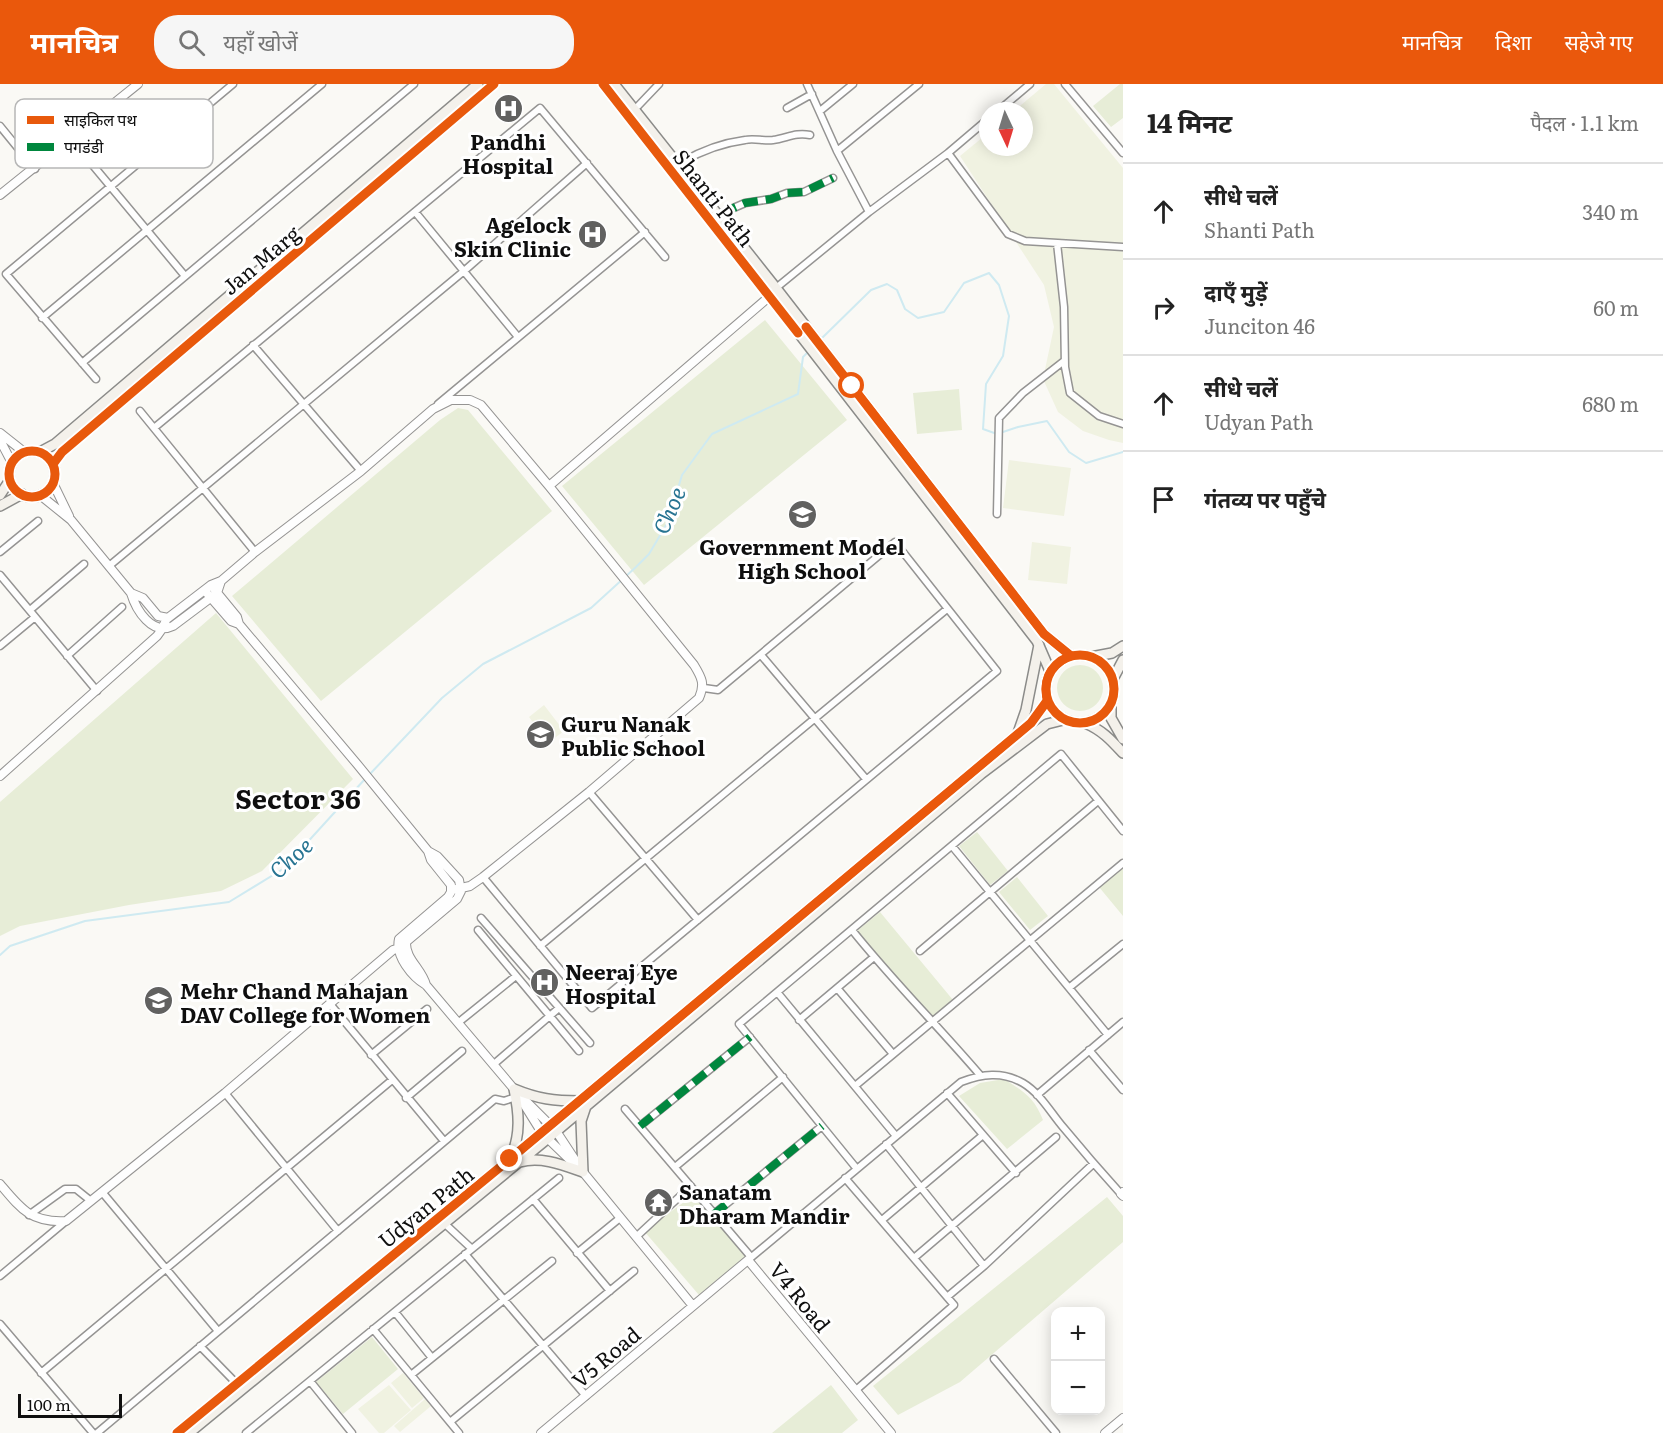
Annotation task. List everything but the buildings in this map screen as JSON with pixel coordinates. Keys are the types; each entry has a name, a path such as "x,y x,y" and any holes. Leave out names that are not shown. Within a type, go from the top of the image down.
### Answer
{"main road":[{"name":"Jan Marg","path":"40,452 63,438 478,84"},
{"name":"Jan Marg","path":"53,464 62,452 494,84"},
{"name":"Shanti Path","path":"603,84 773,292 806,327 834,371 1039,645 1050,671"},
{"name":"Shanti Path","path":"614,84 773,292 798,333 834,371 1044,634 1071,656"},
{"path":"24,452 40,452 50,458 53,464 56,475 53,483 40,495 22,494 15,489 10,480 12,463 24,452"},
{"path":"0,495 10,480"},
{"path":"0,506 22,494"},
{"path":"1018,733 1026,710 1039,645"},
{"path":"1111,705 1099,718 1085,723 1072,723 1063,720 1050,708 1045,684 1050,671 1060,660 1071,656 1091,657 1112,653 1123,646"},
{"path":"1091,657 1100,661 1113,679 1111,718 1120,730 1123,739"},
{"path":"1113,679 1123,660"},
{"name":"Udyan Path","path":"583,1103 1031,723 1047,701"},
{"name":"Udyan Path","path":"177,1433 514,1161 981,774 1047,724 1063,720"},
{"path":"1085,723 1108,736 1123,753"},
{"path":"515,1093 553,1101 583,1103 580,1130 583,1172 560,1164 514,1161 519,1127 515,1093"},
{"name":"Udyan Path","path":"189,1433 444,1223 514,1161"}],"street":[{"path":"120,99 138,84"},
{"path":"213,101 233,84"},
{"path":"42,318 322,84"},
{"path":"82,363 414,84"},
{"path":"638,106 659,84"},
{"path":"807,84 837,151 869,212"},
{"path":"820,111 853,84"},
{"path":"837,151 919,84"},
{"path":"1009,102 1030,84"},
{"path":"1065,84 1122,151"},
{"path":"787,108 812,94"},
{"path":"154,428 540,108 665,257"},
{"path":"0,126 15,144"},
{"path":"549,486 773,292 869,212 948,153 979,127"},
{"path":"682,162 703,151 747,139 775,140 801,133 810,135"},
{"path":"948,153 1008,234 1025,241 1123,247"},
{"path":"109,566 464,271 587,163"},
{"path":"95,168 185,276"},
{"path":"96,379 6,273 132,168"},
{"path":"0,195 35,169"},
{"path":"722,213 745,203 771,200 787,193 804,192 833,178"},
{"path":"416,213 518,337"},
{"path":"0,776 97,691 162,629 167,618 221,581 361,471 645,232"},
{"path":"1056,243 1064,307 1064,361 1070,393 1099,416 1123,424"},
{"path":"253,345 361,471"},
{"path":"997,514 999,418 1023,393 1064,361"},
{"path":"433,409 451,400 470,400 481,405 694,665 702,678 704,688 699,698 483,878 470,886 452,890"},
{"path":"140,411 255,552"},
{"path":"0,433 24,452"},
{"path":"0,440 12,463"},
{"path":"53,483 71,520"},
{"path":"40,495 71,520 131,593 135,604 153,626 162,629 173,626 214,595 221,581"},
{"path":"0,552 39,520"},
{"path":"483,878 592,1008 997,671 895,542 718,690 704,688"},
{"path":"30,610 84,564"},
{"path":"0,575 97,691"},
{"path":"208,588 231,621 239,624 382,794 428,851 431,860 450,883 452,890 448,897 399,939 402,947 424,975 426,985 494,1064 544,1136 583,1172"},
{"path":"131,593 143,598 158,616 167,618"},
{"path":"67,656 122,607"},
{"path":"540,946 947,609"},
{"path":"0,646 35,617"},
{"path":"761,655 866,780"},
{"path":"857,1168 739,1024 1061,754 1123,831"},
{"path":"589,792 647,857 698,920"},
{"path":"920,951 1098,801"},
{"path":"951,846 1108,1035"},
{"path":"0,1276 402,947 457,899 461,889 459,880 437,856 428,851"},
{"path":"855,1086 1123,863"},
{"path":"481,918 590,1043"},
{"path":"478,930 579,1051"},
{"path":"852,930 980,1075"},
{"path":"1070,987 1123,944"},
{"path":"799,1020 874,957"},
{"path":"459,1023 516,976"},
{"path":"837,988 893,1054"},
{"path":"777,992 896,1136"},
{"path":"330,1004 444,1141"},
{"path":"494,1064 558,1008"},
{"path":"371,1055 427,1009"},
{"path":"1037,1095 1123,1022"},
{"path":"640,1126 750,1037"},
{"path":"1089,1050 1123,1090"},
{"path":"406,1098 462,1051"},
{"path":"625,1109 750,1259 947,1093 961,1082 980,1075 1003,1075 1024,1083 1037,1095 1093,1164 1122,1194"},
{"path":"675,1167 783,1077"},
{"path":"41,1373 392,1080"},
{"path":"225,1093 338,1231"},
{"path":"515,1093 553,1128 583,1172 693,1306"},
{"path":"0,1324 95,1433 495,1099 504,1101 515,1093"},
{"path":"947,1093 1016,1173"},
{"path":"714,1214 822,1126"},
{"path":"882,1220 984,1135"},
{"path":"914,1258 1056,1137"},
{"path":"886,1144 984,1266"},
{"path":"947,1297 984,1266 1093,1164"},
{"path":"246,1433 559,1178"},
{"path":"845,1178 954,1305 856,1390"},
{"path":"0,1184 29,1215 49,1222 66,1221"},
{"path":"636,1237 691,1186"},
{"path":"29,1215 65,1189 76,1189 91,1201"},
{"path":"102,1192 218,1331"},
{"path":"533,1199 610,1291"},
{"path":"578,1253 620,1218"},
{"path":"444,1223 472,1249"},
{"path":"465,1254 586,1396"},
{"name":"V4 Road","path":"693,1306 750,1259 891,1433"},
{"path":"411,1375 552,1261"},
{"path":"450,1422 634,1271"},
{"name":"V5 Road","path":"541,1433 693,1306"},
{"path":"395,1312 432,1358"},
{"path":"373,1329 459,1433"},
{"path":"201,1346 237,1384"},
{"path":"994,1359 1056,1433"},
{"path":"310,1381 350,1430 341,1433"},
{"path":"1106,1433 1123,1418"}],"green space":[{"path":"1046,84 1054,84 1123,168 1123,443 1083,431 1058,412 1043,379 1054,327 1044,285 960,156 979,140 979,156 1033,156 1033,102 1025,102"},
{"path":"1123,84 1123,118 1111,127 1093,106"},
{"path":"765,320 847,420 644,585 562,486"},
{"path":"959,389 962,430 917,434 913,393"},
{"path":"458,408 468,410 552,511 321,701 232,596 440,420"},
{"path":"1009,460 1071,468 1064,516 1003,508"},
{"path":"1032,542 1071,547 1067,584 1028,580"},
{"path":"216,613 353,779 262,871 221,891 129,905 20,926 0,936 0,802"},
{"path":"1080,665 1096,672 1103,688 1096,704 1080,711 1064,704 1057,688 1064,672"},
{"path":"544,705 564,731 548,743 529,717"},
{"path":"977,832 1008,871 990,885 959,846"},
{"path":"1123,867 1123,916 1099,887"},
{"path":"1017,877 1048,916 1030,930 999,892"},
{"path":"880,912 953,1000 930,1019 857,931"},
{"path":"1004,1079 1028,1096 1043,1120 1007,1149 959,1096 980,1083"},
{"path":"691,1197 700,1203 746,1256 699,1295 644,1231"},
{"path":"1107,1197 1123,1216 1123,1242 960,1382 898,1415 873,1386"},
{"path":"372,1337 398,1369 343,1414 316,1382"},
{"path":"403,1373 424,1398 412,1408 391,1383"},
{"path":"389,1385 411,1410 384,1433 379,1433 358,1409"},
{"path":"831,1385 858,1420 842,1433 772,1433"},
{"path":"425,1399 431,1406 400,1432 394,1426"}],"waterway":[{"name":"Choe","path":"821,339 871,290 887,284 897,290 905,309 918,318 944,312 964,283 989,273 999,285 1009,316 1003,356 986,384 983,429 997,434 1047,421 1069,452 1086,463 1123,452"},
{"name":"Choe","path":"369,775 442,698 483,664 591,608 636,567 649,554 668,522 682,475 712,434 798,394 803,357 808,352"},
{"name":"Choe","path":"0,955 10,946 85,921 229,902 283,869 365,779"}],"marked path":[{"path":"722,213 745,203 771,199 787,193 804,192 833,178"},
{"path":"640,1126 750,1037"},
{"path":"714,1214 822,1126"}],"cycle path":[{"path":"53,464 62,452 494,84"},
{"path":"603,84 798,333"},
{"path":"806,327 1044,634 1071,656"},
{"path":"32,451 48,458 55,474 48,490 32,497 16,490 9,474 16,458 32,451"},
{"path":"1073,655 1087,655 1099,660 1109,670 1114,689 1109,708 1099,718 1087,723 1073,723 1061,718 1051,708 1046,696 1046,682 1051,670 1061,660 1073,655"},
{"path":"177,1433 510,1159 1031,723 1047,701"}],"place":[{"name":"Pandhi Hospital","path":"508,109"},
{"name":"Agelock Skin Clinic","path":"592,235"},
{"name":"Government Model High School","path":"802,514"},
{"name":"Guru Nanak Public School","path":"540,734"},
{"name":"Neeraj Eye Hospital","path":"544,982"},
{"name":"Mehr Chand Mahajan DAV College for Women","path":"159,1001"},
{"name":"Sanatam Dharam Mandir","path":"658,1202"}],"district":[{"name":"Sector 36","path":"298,797"}],"route":[{"path":"510,1159 1031,723 1047,701 1045,684 1050,671 1060,660 1071,656 1044,634 852,386"}]}
